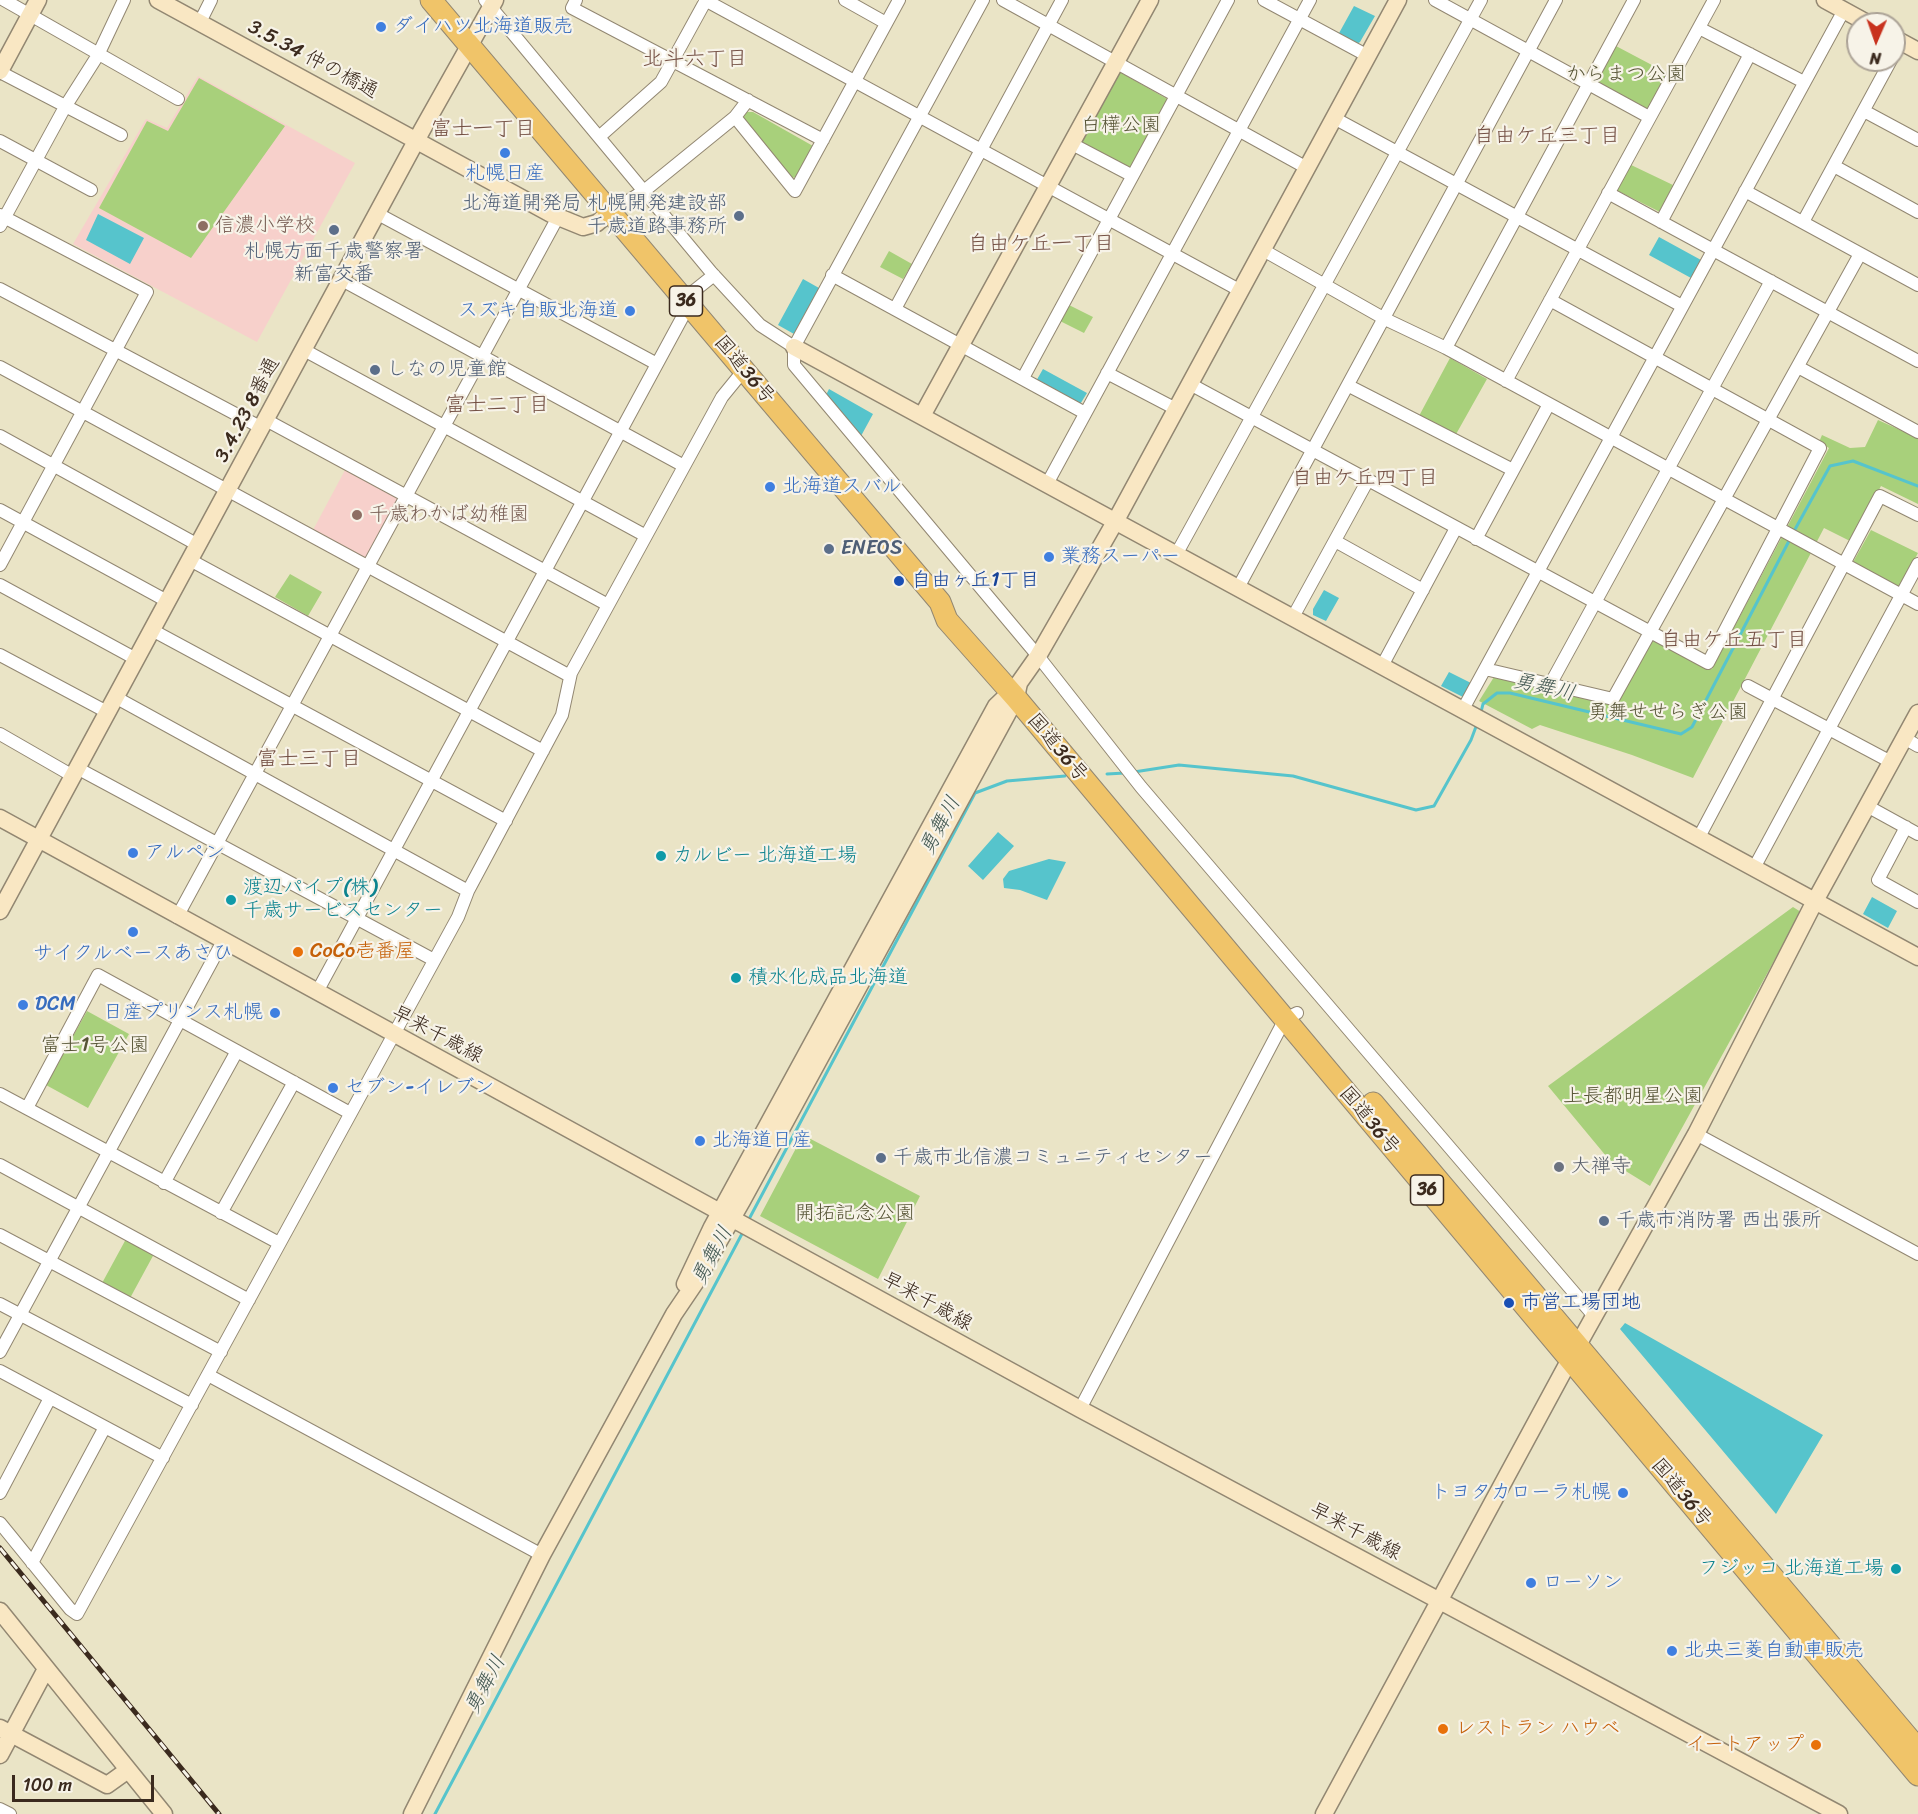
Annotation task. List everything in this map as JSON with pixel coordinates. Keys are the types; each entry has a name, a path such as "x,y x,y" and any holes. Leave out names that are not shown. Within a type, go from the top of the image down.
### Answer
{"highway":[{"name":"国道36号","path":"431,0 940,602 958,611 1015,691 1574,1353 1918,1775"},
{"name":"国道36号","path":"1574,1353 1918,1749"}],"street":[{"path":"4,0 34,7 98,55 178,99"},
{"path":"0,565 147,292 2,219 65,106 98,55 124,0"},
{"name":"3.5.34 仲の橋通","path":"158,0 558,217 576,225 588,226 597,223 610,212"},
{"path":"200,22 211,0"},
{"path":"576,0 572,8 823,140"},
{"path":"599,137 661,82 705,0 1240,291"},
{"path":"845,0 886,23"},
{"path":"735,117 795,191 899,0"},
{"path":"983,0 794,347 794,365 1038,656 1141,787 1594,1316"},
{"path":"1003,0 1307,168"},
{"path":"895,309 1062,0"},
{"path":"922,416 1150,0"},
{"path":"1023,378 1227,0"},
{"path":"1264,0 1368,56"},
{"path":"1047,483 1310,0"},
{"path":"412,1814 542,1555 674,1314 689,1271 736,1221 1015,691 1038,656 1115,522 1398,0"},
{"path":"1435,0 1649,117"},
{"path":"1177,553 1481,0"},
{"path":"1239,586 1556,0"},
{"path":"1446,348 1634,0"},
{"path":"1506,381 1714,0"},
{"path":"1825,0 1848,12"},
{"path":"490,2 599,137 714,275 760,326 794,347 1115,522 1239,586 1465,713 1918,957"},
{"name":"3.4.23 8番通","path":"0,911 378,214 490,2"},
{"path":"34,7 0,71 121,135"},
{"path":"1465,713 1485,669 1844,10"},
{"path":"1699,28 1804,82"},
{"path":"1661,222 1750,54"},
{"path":"1803,222 1885,72"},
{"path":"610,212 644,191 735,117 748,100"},
{"path":"1864,111 1918,140"},
{"path":"1334,118 1682,306"},
{"path":"0,141 91,190"},
{"path":"1072,144 1131,175"},
{"path":"1834,166 1918,212"},
{"path":"1745,191 1918,285"},
{"path":"1608,194 1918,361"},
{"path":"378,214 657,364"},
{"path":"177,917 558,217"},
{"path":"1263,250 1385,319 1446,348 1918,604"},
{"path":"1485,669 1613,699 1860,254"},
{"path":"317,993 657,364 686,302 714,275"},
{"path":"832,275 1085,413"},
{"path":"342,280 684,466"},
{"path":"1551,683 1771,281"},
{"path":"0,289 406,496 608,605"},
{"path":"1190,384 1537,573 1708,663 1780,531 1820,448 1550,300"},
{"path":"304,350 443,428 646,536"},
{"path":"0,367 570,676"},
{"path":"1798,367 1918,432"},
{"path":"0,1523 70,1609 77,1614 458,917 468,891 562,715 570,676 608,605 722,397 744,370"},
{"path":"1107,373 1176,409"},
{"path":"1349,386 1514,470"},
{"path":"1476,539 1549,404"},
{"path":"0,436 54,465 330,635 543,751"},
{"path":"1293,617 1368,480"},
{"path":"1699,837 1880,496 1918,515"},
{"path":"0,510 167,601"},
{"path":"1382,666 1456,528"},
{"path":"1335,541 1423,590"},
{"path":"1754,868 1918,564"},
{"path":"0,585 136,659"},
{"path":"152,630 506,821"},
{"path":"0,655 255,774 468,891"},
{"path":"1748,686 1891,762"},
{"path":"1324,1814 1594,1316 1696,1134 1815,901 1891,762 1911,742 1918,712"},
{"path":"0,734 218,843 434,960"},
{"path":"1867,806 1918,834"},
{"name":"早来千歳線","path":"0,818 177,917 1080,1409 1839,1814"},
{"path":"1906,827 1878,880 1918,902"},
{"path":"0,1352 223,942"},
{"path":"27,1108 98,975 350,1113"},
{"path":"1080,1409 1291,1016"},
{"path":"164,1183 237,1051"},
{"path":"221,1213 294,1082"},
{"path":"0,1094 279,1244"},
{"path":"1696,1134 1918,1254"},
{"path":"0,1165 249,1300"},
{"path":"0,1234 221,1352"},
{"path":"0,1304 192,1405"},
{"path":"0,1371 163,1458"},
{"path":"208,1375 542,1555"},
{"path":"0,1493 50,1398"},
{"path":"32,1563 105,1427"},
{"path":"0,1611 165,1814"},
{"path":"0,1755 6,1731 46,1669"},
{"path":"6,1731 107,1785 128,1770"},
{"path":"0,1809 10,1814"}],"shaded area":[{"name":"信濃小学校","path":"198,76 355,163 257,342 73,244 146,119 167,128"},
{"name":"千歳わかば幼稚園","path":"345,470 401,499 368,560 313,530"}],"green space":[{"name":"からまつ公園","path":"1616,46 1667,73 1648,109 1596,81"},
{"name":"白樺公園","path":"1118,71 1169,100 1130,170 1077,142"},
{"path":"199,78 285,126 191,258 99,208 147,121 168,131"},
{"path":"746,112 753,112 813,146 796,177 792,178 742,119"},
{"path":"1629,164 1673,185 1660,212 1616,190"},
{"path":"889,251 912,264 903,279 880,267"},
{"path":"1067,304 1093,317 1084,333 1058,320"},
{"path":"1450,358 1487,379 1455,436 1419,416"},
{"name":"勇舞せせらぎ公園","path":"1878,420 1918,438 1918,504 1881,486 1852,542 1824,528 1693,778 1540,725 1532,729 1479,701 1494,677 1616,704 1653,639 1712,669 1829,448 1819,442 1822,435 1850,448 1865,447"},
{"path":"1871,530 1918,553 1899,588 1852,564"},
{"path":"290,574 322,592 308,616 275,597"},
{"name":"上長都明星公園","path":"1793,907 1801,912 1650,1186 1611,1162 1548,1086"},
{"name":"富士1号公園","path":"87,1011 129,1034 88,1108 46,1085"},
{"name":"開拓記念公園","path":"803,1135 920,1196 878,1279 760,1216"},
{"path":"126,1239 154,1254 129,1300 101,1285"}],"water":[{"path":"1354,6 1375,16 1360,42 1355,45 1338,35"},
{"path":"98,214 144,238 130,264 86,240"},
{"path":"1659,237 1701,260 1691,278 1649,255"},
{"path":"803,279 819,288 794,334 778,325"},
{"path":"1043,369 1087,393 1079,406 1035,383"},
{"path":"829,389 873,414 861,436 826,395"},
{"path":"1324,590 1339,598 1326,621 1313,615 1313,609"},
{"path":"1449,672 1471,683 1463,697 1441,686"},
{"path":"998,832 1014,846 983,880 968,866"},
{"path":"1049,859 1066,862 1047,900 1020,890 1004,888 1003,879 1009,871"},
{"path":"1872,897 1897,911 1888,928 1863,914"},
{"path":"1625,1323 1823,1435 1776,1514 1620,1329"}],"waterway":[{"name":"勇舞川","path":"1793,533 1830,466 1853,461 1918,486"},
{"name":"勇舞川","path":"1481,712 1483,704 1497,693 1510,693 1681,734 1692,727 1790,539"},
{"name":"勇舞川","path":"1134,772 1179,765 1293,776 1416,810 1434,806 1471,740 1477,724"},
{"name":"勇舞川","path":"1107,774 1125,773"},
{"name":"勇舞川","path":"748,1221 975,793 1007,781 1065,776"},
{"name":"勇舞川","path":"435,1814 744,1230"}],"railway":[{"path":"0,1548 219,1814"}],"place":[{"name":"ダイハツ北海道販売","path":"381,27"},
{"name":"札幌日産","path":"505,153"},
{"name":"北海道開発局 札幌開発建設部 千歳道路事務所","path":"739,216"},
{"name":"信濃小学校","path":"203,226"},
{"name":"札幌方面千歳警察署 新富交番","path":"334,230"},
{"name":"スズキ自販北海道","path":"630,311"},
{"name":"しなの児童館","path":"375,370"},
{"name":"北海道スバル","path":"770,487"},
{"name":"千歳わかば幼稚園","path":"357,515"},
{"name":"ENEOS","path":"829,549"},
{"name":"業務スーパー","path":"1049,557"},
{"name":"自由ヶ丘1丁目","path":"899,581"},
{"name":"アルペン","path":"133,853"},
{"name":"カルビー 北海道工場","path":"661,856"},
{"name":"渡辺パイプ(株) 千歳サービスセンター","path":"231,900"},
{"name":"サイクルベースあさひ","path":"133,932"},
{"name":"CoCo壱番屋","path":"298,952"},
{"name":"積水化成品北海道","path":"736,978"},
{"name":"DCM","path":"23,1005"},
{"name":"日産プリンス札幌","path":"275,1013"},
{"name":"セブン-イレブン","path":"333,1088"},
{"name":"北海道日産","path":"700,1141"},
{"name":"千歳市北信濃コミュニティセンター","path":"881,1158"},
{"name":"大禅寺","path":"1559,1167"},
{"name":"千歳市消防署 西出張所","path":"1604,1221"},
{"name":"市営工場団地","path":"1509,1303"},
{"name":"トヨタカローラ札幌","path":"1623,1493"},
{"name":"フジッコ 北海道工場","path":"1896,1569"},
{"name":"ローソン","path":"1531,1583"},
{"name":"北央三菱自動車販売","path":"1672,1651"},
{"name":"レストラン ハウベ","path":"1443,1729"},
{"name":"イートアップ","path":"1816,1745"}],"district":[{"name":"北斗六丁目","path":"695,60"},
{"name":"富士一丁目","path":"483,130"},
{"name":"自由ケ丘三丁目","path":"1547,137"},
{"name":"自由ケ丘一丁目","path":"1041,245"},
{"name":"富士二丁目","path":"497,406"},
{"name":"自由ケ丘四丁目","path":"1365,479"},
{"name":"自由ケ丘五丁目","path":"1734,641"},
{"name":"富士三丁目","path":"309,760"}]}
